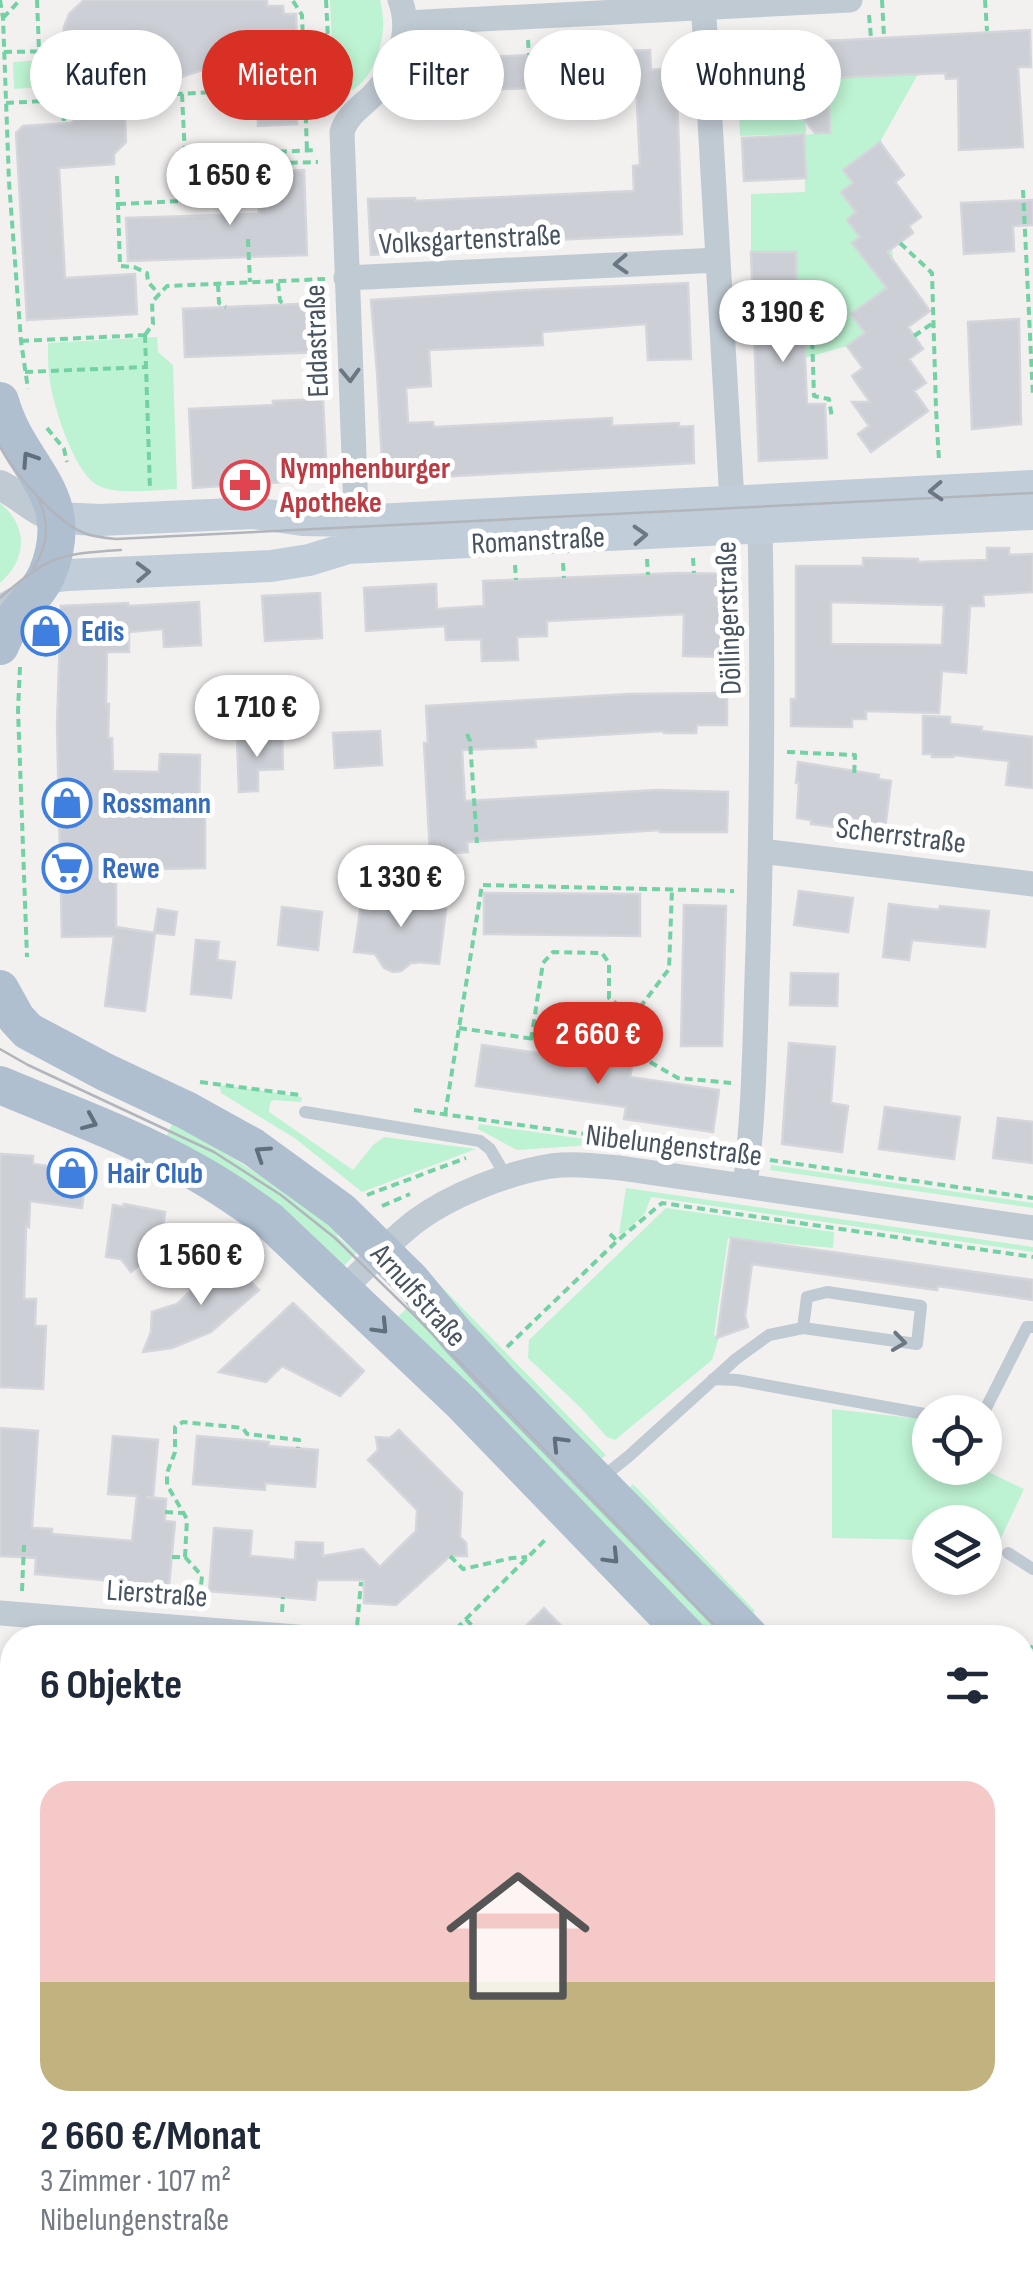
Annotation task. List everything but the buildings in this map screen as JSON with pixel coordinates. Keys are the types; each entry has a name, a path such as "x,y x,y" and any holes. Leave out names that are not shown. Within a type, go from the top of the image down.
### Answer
{"main road":[{"path":"10,654 15,618 46,578 56,541 57,518 52,498 12,432 15,400"},
{"name":"Romanstraße","path":"357,535 732,502 1033,486"},
{"name":"Romanstraße","path":"57,518 100,520 254,513 302,520 357,535 760,528 1033,514"},
{"name":"Romanstraße","path":"46,578 271,566 348,548 357,535"},
{"name":"Arnulfstraße","path":"0,989 16,1018 14,1026 253,1147 341,1211 596,1482 738,1625"},
{"name":"Arnulfstraße","path":"0,1085 192,1170 270,1221 462,1403 677,1625"}],"street":[{"path":"343,148 346,120 386,80 401,49 403,12 850,0"},
{"name":"Döllingerstraße","path":"704,4 732,502 760,528 761,851 753,1085 745,1186"},
{"name":"Eddastraße","path":"343,148 357,535"},
{"name":"Volksgartenstraße","path":"346,278 718,260"},
{"path":"0,486 57,518"},
{"name":"Scherrstraße","path":"761,851 1033,884"},
{"name":"Nibelungenstraße","path":"344,1290 420,1218 507,1178 550,1166 580,1164 631,1169 1033,1228"},
{"name":"Lierstraße","path":"10,1614 148,1625"}],"lane":[{"path":"0,600 46,578"},
{"path":"305,1112 480,1140 507,1178"},
{"path":"596,1482 736,1359 769,1335 803,1328 917,1344 921,1306 827,1292 807,1297 803,1328"},
{"path":"993,1395 1027,1327 1033,1327"},
{"path":"713,1379 912,1411"},
{"path":"1008,1553 1033,1569"}],"path":[{"path":"0,0 25,372 15,400"},
{"path":"3,18 20,0"},
{"path":"36,0 38,30"},
{"path":"326,0 330,96 343,148"},
{"path":"882,0 884,37"},
{"path":"985,0 986,32"},
{"path":"292,1 302,16 307,151"},
{"path":"870,24 871,38"},
{"path":"4,52 30,51"},
{"path":"202,93 182,94 184,156 343,148"},
{"path":"6,103 30,102"},
{"path":"64,120 64,126"},
{"path":"118,204 247,198 246,164 343,148"},
{"path":"118,176 120,266 147,273 148,282 159,294 152,302 153,324 145,334 150,497"},
{"path":"1023,190 1033,396"},
{"path":"248,239 250,282"},
{"path":"900,243 932,273 940,471"},
{"name":"Volksgartenstraße","path":"159,294 167,286 346,278"},
{"path":"278,281 280,301 286,304"},
{"path":"218,284 219,303 226,307"},
{"path":"720,306 811,303 814,396 829,398 832,418"},
{"path":"914,336 933,323"},
{"path":"21,341 145,334"},
{"path":"25,372 145,366"},
{"path":"38,416 64,449 67,464"},
{"path":"10,654 18,710 26,957"},
{"path":"467,734 476,843"},
{"path":"762,751 855,755 854,778"},
{"path":"445,1115 482,884 760,892"},
{"path":"636,1054 641,1006 669,969 672,890"},
{"path":"531,1040 543,963 553,952 602,953 609,964 609,998 617,1004 641,1006"},
{"path":"459,1028 636,1054 678,1078 753,1085"},
{"path":"202,1082 308,1096"},
{"path":"402,1108 1033,1198"},
{"path":"358,1198 490,1149"},
{"path":"507,1346 662,1203 1033,1257"},
{"path":"610,1234 618,1242"},
{"path":"198,1625 202,1576 185,1557 186,1519 167,1485 175,1452 175,1427 183,1422 243,1428 247,1437 299,1440 298,1448"},
{"path":"155,1474 167,1473"},
{"path":"166,1512 183,1513"},
{"path":"460,1625 546,1539"},
{"path":"10,1614 24,1546"},
{"path":"450,1556 463,1569 527,1557"},
{"path":"172,1557 185,1557"},
{"path":"202,1576 210,1576"},
{"path":"357,1625 360,1582"},
{"path":"282,1618 284,1597"},
{"path":"466,1619 472,1625"}],"green space":[{"path":"330,0 380,0 383,30 373,30 373,66 353,89 353,30 331,30"},
{"path":"30,61 30,88 14,89 13,62"},
{"path":"918,74 880,142 843,170 853,183 841,192 856,212 847,220 860,237 870,265 892,249 896,282 865,333 847,346 805,358 803,312 753,314 751,284 796,283 795,252 751,252 751,194 805,192 804,135 829,132 822,120 841,120 841,78"},
{"path":"739,120 805,120 806,134 740,136"},
{"path":"157,337 158,352 173,365 177,489 107,489 82,469 61,423 50,382 48,343"},
{"path":"0,503 16,522 21,543 15,564 0,583"},
{"path":"220,1087 302,1097 301,1102 273,1100 269,1112 353,1170 384,1137 476,1149 362,1192 296,1139 221,1093"},
{"path":"172,1124 279,1189 339,1233 337,1236 356,1253 343,1267 163,1144"},
{"path":"479,1124 725,1159 724,1164 590,1145 517,1150 478,1129"},
{"path":"771,1165 1033,1203 1033,1208 770,1170"},
{"path":"626,1188 1033,1247 1033,1252 651,1197 645,1213 622,1235 619,1234"},
{"path":"666,1208 834,1232 833,1248 728,1238 714,1335 719,1337 712,1360 615,1440 607,1437 528,1358 529,1340"},
{"path":"436,1281 606,1455 600,1460 502,1367"},
{"path":"413,1302 722,1625 692,1625 391,1324"},
{"path":"832,1409 912,1418 912,1485 1002,1485 1002,1478 1024,1489 1002,1536 1002,1505 912,1505 912,1540 832,1538"},
{"path":"633,1484 755,1611 751,1615 628,1489"}],"tram line":[{"path":"0,446 25,482 61,518 84,533 116,539 1033,493"},
{"path":"33,568 46,534 38,498"},
{"path":"0,598 55,560 121,550"},
{"path":"0,1049 214,1152 281,1195 335,1238 714,1625"}],"place":[{"name":"Nymphenburger Apotheke","path":"245,485"},
{"name":"Edis","path":"46,631"},
{"name":"Rossmann","path":"67,803"},
{"name":"Rewe","path":"67,868"},
{"name":"Hair Club","path":"72,1173"}]}
